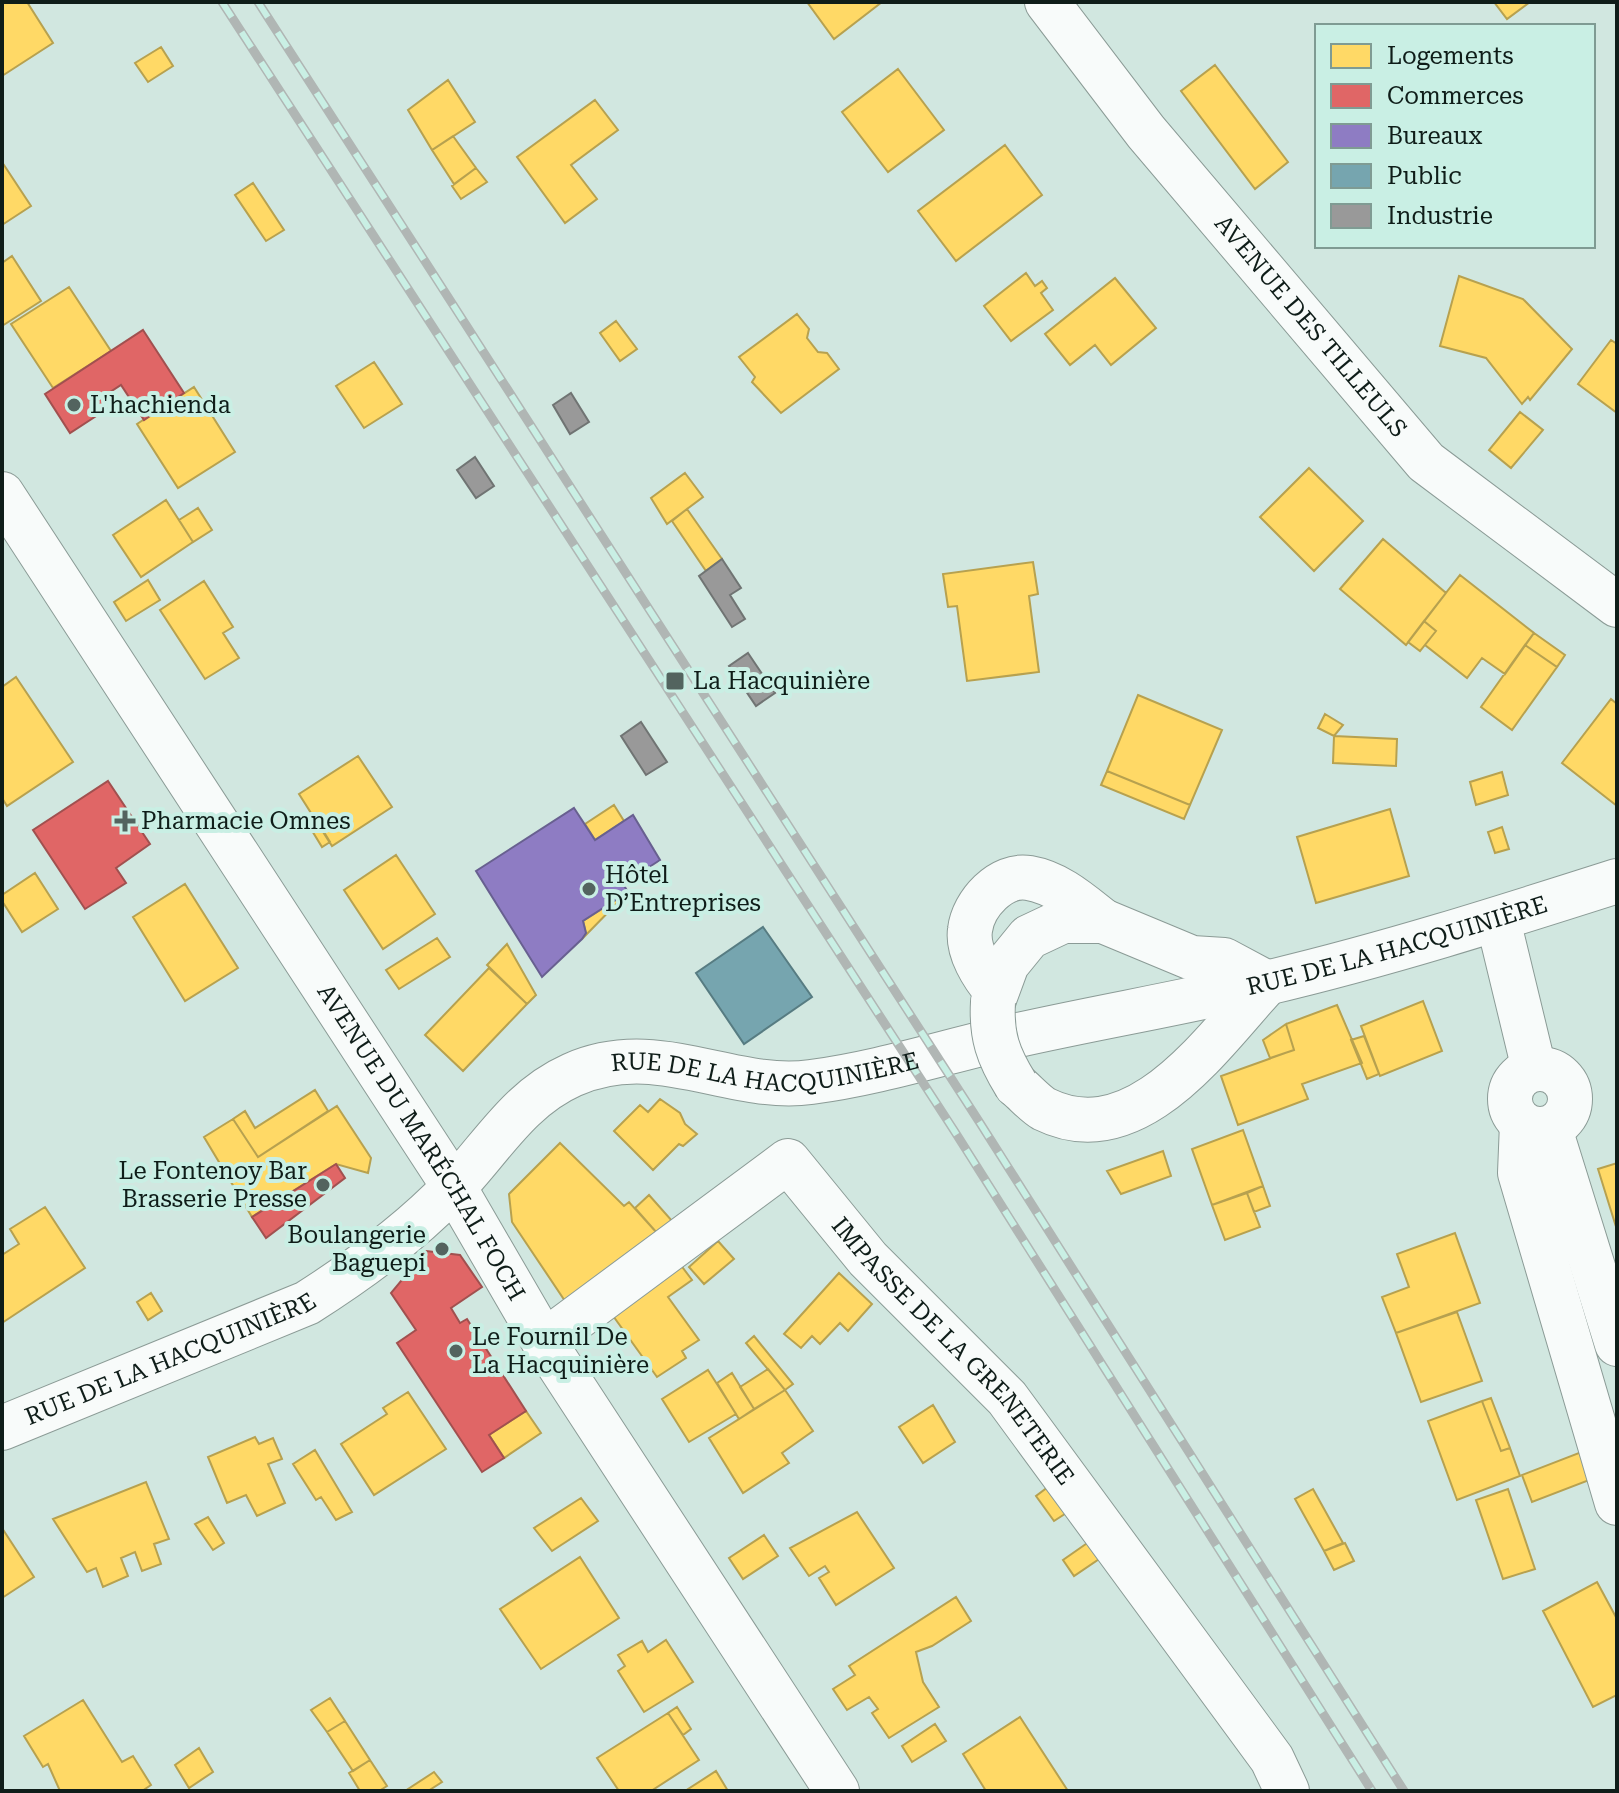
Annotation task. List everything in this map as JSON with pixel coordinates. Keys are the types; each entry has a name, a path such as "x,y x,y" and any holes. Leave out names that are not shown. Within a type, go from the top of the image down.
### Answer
{"street":[{"name":"AVENUE DES TILLEULS","path":"1047,2 1146,132 1426,462 1617,605"},
{"name":"AVENUE DU MARÉCHAL FOCH","path":"2,494 454,1187 544,1342 837,1791"},
{"path":"994,997 982,974 969,931 980,903 997,886 1026,877 1057,886 1103,921 1192,958 1224,960 1267,983 1193,1067 1130,1111 1074,1119 1042,1108 1016,1085 999,1058 991,1032 994,997 1007,964 1029,937 1063,921 1103,921"},
{"name":"RUE DE LA HACQUINIÈRE","path":"2,1428 307,1303 350,1275 454,1187 505,1124 570,1076 602,1066 674,1063 772,1083 807,1083 1267,983 1498,920 1617,881"},
{"path":"1498,920 1534,1069 1554,1072 1568,1087 1571,1097 1566,1117 1536,1127"},
{"path":"1536,1127 1617,1344"},
{"path":"1536,1127 1520,1173 1617,1503"},
{"name":"IMPASSE DE LA GRENETERIE","path":"544,1342 788,1161 868,1259 1007,1398 1272,1759 1287,1791"}],"building: Logements":[{"path":"2,2 27,2 53,43 2,76"},
{"path":"807,2 882,2 834,39"},
{"path":"1494,2 1530,2 1507,19"},
{"path":"161,47 173,66 148,82 135,63"},
{"path":"1215,65 1288,162 1255,189 1181,91"},
{"path":"898,69 944,130 888,172 842,112"},
{"path":"448,80 475,122 432,150 408,110"},
{"path":"595,100 618,130 571,165 597,199 565,223 517,157"},
{"path":"453,136 476,168 454,184 432,150"},
{"path":"1005,145 1042,195 956,261 918,211"},
{"path":"2,162 31,206 2,225"},
{"path":"476,168 487,182 461,199 452,186"},
{"path":"253,183 284,230 266,241 235,195"},
{"path":"12,256 41,301 2,326 2,263"},
{"path":"1026,273 1035,286 1042,281 1047,288 1041,293 1053,310 1011,341 984,306"},
{"path":"1459,276 1523,299 1572,349 1530,400 1528,397 1522,404 1486,358 1440,346"},
{"path":"1115,278 1156,328 1111,365 1095,345 1070,365 1045,334"},
{"path":"69,287 111,351 53,388 11,324"},
{"path":"797,314 809,329 807,338 818,352 827,353 839,369 781,413 752,382 755,377 739,357"},
{"path":"616,321 637,349 620,361 600,333"},
{"path":"1611,340 1617,344 1617,413 1578,384"},
{"path":"374,362 402,404 364,428 336,386"},
{"path":"194,387 235,452 178,488 137,424"},
{"path":"1520,412 1543,430 1511,468 1489,450"},
{"path":"1309,468 1363,521 1314,571 1260,517"},
{"path":"685,473 703,497 667,524 651,498"},
{"path":"166,500 193,542 141,577 113,535"},
{"path":"198,508 212,530 193,542 179,520"},
{"path":"687,509 722,559 706,571 672,521"},
{"path":"1383,539 1446,593 1406,645 1340,589"},
{"path":"1033,562 1038,594 1029,596 1039,672 967,681 957,606 948,607 943,574"},
{"path":"1460,575 1534,633 1505,674 1482,658 1467,678 1425,645 1436,631 1424,621"},
{"path":"148,580 160,600 126,621 114,602"},
{"path":"204,581 233,627 223,633 239,658 205,679 160,610"},
{"path":"1424,621 1436,631 1420,651 1408,642"},
{"path":"1534,633 1565,655 1557,667 1525,645"},
{"path":"1525,645 1557,667 1512,730 1481,707"},
{"path":"16,677 73,762 7,806 2,798 2,687"},
{"path":"1138,695 1222,730 1190,805 1107,771"},
{"path":"1611,699 1617,704 1617,806 1562,763"},
{"path":"1325,714 1343,725 1334,736 1318,728"},
{"path":"1334,736 1397,739 1396,766 1333,763"},
{"path":"358,756 392,807 332,846 299,794"},
{"path":"1107,771 1190,805 1184,819 1101,785"},
{"path":"1502,772 1508,795 1476,805 1470,782"},
{"path":"614,805 624,821 595,840 585,824"},
{"path":"1390,809 1409,876 1316,903 1297,837"},
{"path":"319,824 330,842 322,847 311,829"},
{"path":"1502,827 1509,849 1495,853 1488,832"},
{"path":"396,855 435,914 383,949 344,890"},
{"path":"35,873 58,909 22,932 2,901 2,895"},
{"path":"185,884 238,968 185,1001 133,917"},
{"path":"627,893 582,939 586,933 583,921"},
{"path":"437,938 450,957 399,989 386,970"},
{"path":"507,944 536,995 527,1004 487,965"},
{"path":"489,968 527,1004 463,1071 425,1035"},
{"path":"1423,1001 1442,1051 1380,1076 1361,1026"},
{"path":"1337,1005 1362,1063 1302,1084 1308,1099 1238,1125 1221,1076 1294,1050 1286,1024"},
{"path":"1286,1024 1294,1050 1270,1058 1263,1040"},
{"path":"1364,1036 1379,1074 1367,1079 1351,1040"},
{"path":"315,1090 328,1111 258,1157 233,1119 245,1111 255,1128"},
{"path":"660,1099 680,1113 685,1124 697,1134 683,1146 679,1144 653,1170 614,1131 640,1105 648,1112"},
{"path":"337,1106 371,1158 368,1173 336,1164 252,1217 204,1137 233,1119 258,1157"},
{"path":"1243,1130 1263,1186 1212,1205 1192,1149"},
{"path":"560,1143 624,1206 629,1202 657,1233 565,1301 512,1222 509,1194"},
{"path":"1163,1151 1171,1176 1121,1194 1107,1171"},
{"path":"1617,1163 1617,1230 1598,1169"},
{"path":"1263,1186 1270,1206 1254,1212 1247,1193"},
{"path":"1247,1193 1260,1227 1225,1240 1212,1205"},
{"path":"649,1195 673,1222 657,1233 635,1208"},
{"path":"45,1207 85,1268 2,1323 2,1255 19,1244 10,1229"},
{"path":"1455,1233 1480,1303 1396,1333 1382,1297 1409,1287 1397,1254"},
{"path":"718,1241 734,1259 704,1284 689,1267"},
{"path":"680,1264 692,1280 668,1297 699,1340 682,1351 686,1358 657,1377 611,1313"},
{"path":"839,1273 872,1304 848,1331 840,1323 820,1344 812,1336 801,1348 784,1334"},
{"path":"151,1293 162,1311 148,1320 137,1302"},
{"path":"1457,1312 1482,1381 1421,1402 1396,1333"},
{"path":"754,1336 793,1384 785,1390 746,1343"},
{"path":"768,1369 785,1390 754,1409 740,1387"},
{"path":"708,1370 736,1414 689,1442 662,1399"},
{"path":"732,1373 754,1409 739,1419 717,1383"},
{"path":"785,1390 813,1431 782,1453 789,1463 743,1493 709,1438"},
{"path":"408,1392 446,1449 374,1495 341,1444 387,1414 383,1408"},
{"path":"1491,1398 1510,1448 1501,1451 1482,1401"},
{"path":"1482,1401 1501,1451 1510,1448 1520,1476 1457,1500 1428,1421"},
{"path":"933,1405 955,1442 923,1463 899,1427"},
{"path":"526,1411 541,1433 504,1458 489,1435"},
{"path":"255,1437 259,1444 273,1438 282,1459 268,1464 285,1503 257,1516 246,1495 227,1503 208,1457"},
{"path":"315,1450 352,1512 336,1520 321,1497 316,1500 293,1464"},
{"path":"1584,1451 1592,1479 1532,1502 1522,1475"},
{"path":"146,1482 169,1539 154,1544 161,1564 142,1571 135,1552 121,1558 128,1576 103,1587 96,1568 87,1572 53,1519"},
{"path":"1052,1484 1071,1510 1054,1521 1036,1496"},
{"path":"1313,1489 1343,1543 1324,1551 1295,1499"},
{"path":"1508,1489 1535,1569 1503,1579 1476,1500"},
{"path":"581,1498 598,1521 552,1551 534,1528"},
{"path":"857,1512 894,1568 836,1605 819,1578 829,1572 825,1566 809,1576 790,1548"},
{"path":"208,1517 224,1543 213,1550 195,1524"},
{"path":"2,1528 34,1577 2,1598"},
{"path":"764,1535 778,1556 743,1579 729,1558"},
{"path":"1093,1539 1105,1555 1074,1576 1063,1560"},
{"path":"1345,1543 1354,1561 1334,1570 1324,1551"},
{"path":"580,1557 619,1618 541,1669 500,1609"},
{"path":"1597,1582 1617,1619 1617,1695 1593,1707 1543,1611"},
{"path":"956,1597 971,1621 932,1646 916,1652 923,1682 939,1707 889,1738 872,1713 878,1709 869,1697 847,1710 833,1689 855,1675 849,1666"},
{"path":"666,1640 693,1682 644,1712 618,1671 625,1666 618,1655 642,1641 648,1652"},
{"path":"330,1698 345,1721 327,1732 311,1710"},
{"path":"83,1700 122,1762 133,1756 151,1785 142,1791 60,1791 48,1764 43,1767 24,1736"},
{"path":"677,1707 691,1729 683,1735 668,1713"},
{"path":"668,1713 699,1760 651,1791 619,1791 597,1758"},
{"path":"1020,1717 1068,1791 986,1791 963,1754"},
{"path":"345,1721 370,1760 353,1771 327,1732"},
{"path":"935,1724 946,1741 912,1762 902,1746"},
{"path":"199,1748 213,1772 189,1788 175,1765"},
{"path":"370,1760 387,1786 379,1791 360,1791 349,1773"},
{"path":"716,1771 728,1791 685,1791"},
{"path":"434,1772 442,1782 428,1791 405,1791"}],"building: Commerces":[{"path":"143,330 184,393 144,420 121,385 101,398 107,409 70,433 45,394"},
{"path":"108,781 150,844 116,868 126,883 85,909 33,830"},
{"path":"336,1164 345,1178 266,1238 252,1217"},
{"path":"426,1251 460,1255 482,1287 451,1308 460,1323 467,1319 526,1411 489,1435 504,1458 482,1472 397,1343 416,1330 391,1293"}],"building: Bureaux":[{"path":"574,808 595,840 633,815 660,860 623,884 628,892 583,921 586,933 582,939 542,977 476,871"}],"building: Public":[{"path":"763,927 812,997 744,1044 696,973"}],"building: Industrie":[{"path":"571,393 589,422 570,434 553,405"},
{"path":"475,457 494,486 476,498 457,470"},
{"path":"722,559 741,588 730,595 745,619 732,627 699,576"},
{"path":"748,653 775,693 756,706 729,666"},
{"path":"641,722 667,762 646,775 621,736"}],"railway":[{"path":"222,2 955,1132 1372,1791"},
{"path":"258,2 980,1123 1404,1791"}],"place":[{"name":"L'hachienda","path":"74,405"},
{"name":"La Hacquinière","path":"675,681"},
{"name":"Pharmacie Omnes","path":"125,821"},
{"name":"Hôtel D’Entreprises","path":"589,889"},
{"name":"Le Fontenoy Bar Brasserie Presse","path":"323,1185"},
{"name":"Boulangerie Baguepi","path":"442,1249"},
{"name":"Le Fournil De La Hacquinière","path":"456,1351"}]}
